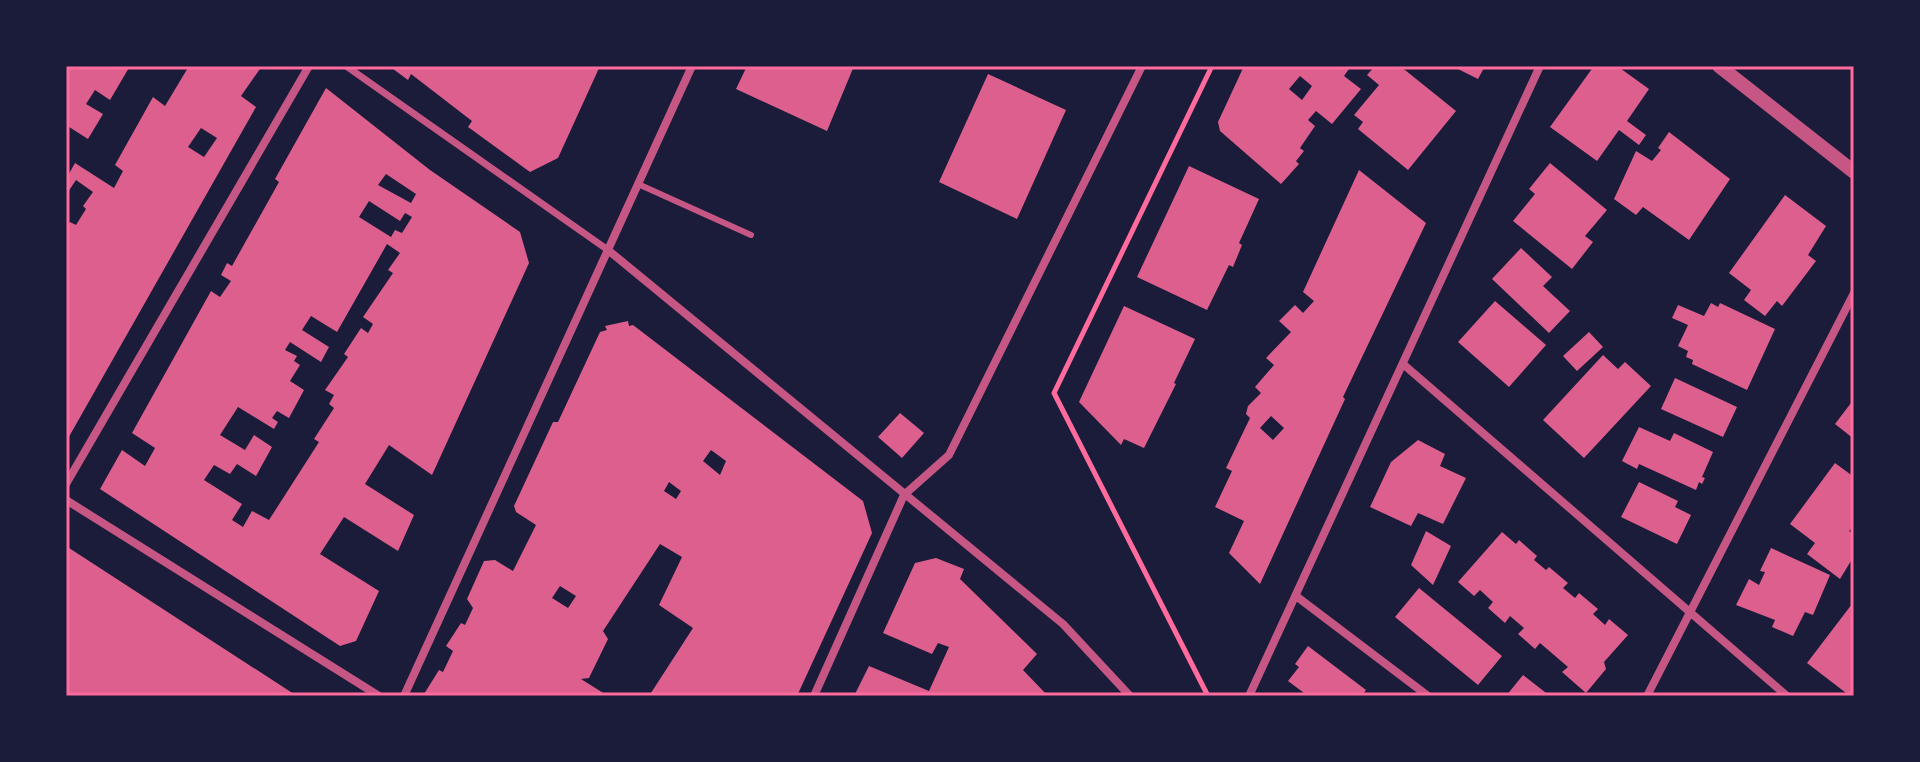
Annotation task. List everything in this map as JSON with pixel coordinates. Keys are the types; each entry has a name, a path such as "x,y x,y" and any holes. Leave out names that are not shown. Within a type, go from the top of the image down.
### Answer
{"street":[{"path":"66,484 309,66"},
{"path":"346,66 608,250 1063,624 1130,696"},
{"path":"404,696 692,66"},
{"path":"814,696 904,495 949,455 1142,66"},
{"path":"1249,696 1540,66"},
{"path":"1719,66 1854,172"},
{"path":"1647,696 1854,293"},
{"path":"1403,364 1787,696"},
{"path":"66,500 379,696"},
{"path":"1296,596 1428,696"}],"lane":[{"path":"638,184 751,235"}],"path":[{"path":"1208,696 1054,393 1212,66"}],"building":[{"path":"66,66 130,66 110,100 95,90 86,104 103,114 88,139 66,125"},
{"path":"189,66 262,66 241,96 256,107 66,442 66,259 69,255 66,253 66,229 70,222 76,225 86,209 83,206 93,192 76,180 66,195 66,179 75,163 114,188 123,171 115,165 153,97 165,106","holes":["201,128 217,138 204,157 188,147"]},
{"path":"389,66 600,66 558,158 530,172 468,127 472,121 411,74 408,80"},
{"path":"747,66 854,66 827,131 736,89"},
{"path":"1244,66 1351,66 1344,76 1361,89 1332,124 1316,111 1308,120 1315,126 1300,148 1304,151 1296,161 1299,164 1281,184 1220,131 1218,122","holes":["1300,76 1312,86 1302,100 1289,89"]},
{"path":"1375,66 1397,66 1405,70 1456,111 1408,170 1358,129 1363,122 1354,115 1379,85 1367,75"},
{"path":"1452,66 1485,66 1478,79"},
{"path":"1594,66 1617,66 1649,89 1627,121 1646,135 1639,145 1619,130 1597,161 1550,127"},
{"path":"988,74 1066,110 1017,219 939,182"},
{"path":"326,88 430,170 520,232 529,263 432,475 389,445 365,484 414,515 398,551 344,517 320,554 379,591 356,641 340,646 100,489 122,450 145,466 155,448 132,433 211,291 220,297 231,281 221,275 227,263 232,266 279,182 275,179","holes":["386,174 416,194 411,203 378,185","369,201 400,221 405,213 412,217 402,233 395,230 391,237 359,217","387,244 400,253 388,270 393,273 363,317 373,324 368,333 361,328 344,354 348,357 325,390 334,395 329,404 334,408 314,439 319,442 269,520 252,511 243,527 232,520 242,504 204,480 214,465 230,474 237,464 256,476 272,447 254,435 245,450 220,435 238,407 274,429 278,422 272,418 277,411 289,418 304,390 290,381 300,365 294,361 297,356 285,350 290,342 321,362 329,347 302,330 311,316 337,332"]},
{"path":"1669,132 1730,179 1689,240 1643,207 1636,215 1614,199 1636,151 1652,161"},
{"path":"1550,163 1607,210 1585,236 1593,242 1572,269 1513,221 1535,194 1529,189"},
{"path":"1189,166 1259,199 1239,243 1242,245 1233,267 1229,265 1207,310 1137,277"},
{"path":"1359,170 1426,223 1343,397 1345,399 1260,584 1229,553 1244,521 1215,507 1232,471 1226,468 1250,418 1246,414 1248,406 1261,393 1255,387 1274,365 1266,358 1291,332 1279,321 1295,305 1303,313 1314,301 1303,292","holes":["1271,416 1284,428 1273,440 1260,428"]},
{"path":"1785,195 1826,226 1808,255 1816,261 1782,306 1777,301 1765,316 1744,300 1751,290 1729,273"},
{"path":"1521,248 1552,277 1543,286 1570,311 1549,333 1492,279"},
{"path":"1495,301 1546,345 1509,387 1458,342"},
{"path":"1711,303 1718,307 1720,303 1775,329 1747,390 1692,364 1693,360 1686,357 1688,351 1678,346 1688,325 1672,318 1678,305 1704,316"},
{"path":"1124,306 1195,339 1144,448 1124,439 1121,445 1079,402"},
{"path":"628,321 629,326 633,325 863,501 872,533 797,696 649,696 693,628 659,605 682,557 660,544 603,631 608,639 589,678 581,679 608,696 424,694 439,670 443,672 453,651 446,646 461,623 465,625 473,608 467,599 484,561 495,560 513,571 536,525 516,512 514,506 600,332 607,330 605,326","holes":["711,450 726,461 720,475 703,461","669,482 681,491 676,499 664,491","560,586 576,596 568,608 552,598"]},
{"path":"1589,332 1603,347 1577,371 1563,356"},
{"path":"1603,355 1618,369 1625,362 1651,386 1584,458 1543,420"},
{"path":"1675,378 1737,407 1723,437 1661,409"},
{"path":"1854,399 1854,439 1835,424"},
{"path":"900,413 924,433 902,458 878,437"},
{"path":"1639,427 1670,441 1674,433 1713,452 1702,477 1705,478 1696,490 1639,464 1637,469 1622,461"},
{"path":"1418,440 1445,454 1440,466 1466,478 1443,524 1418,513 1411,526 1370,507 1391,462"},
{"path":"1835,463 1854,477 1854,526 1849,531 1854,535 1854,556 1840,579 1807,554 1815,543 1790,524"},
{"path":"1639,482 1678,501 1675,507 1691,515 1677,544 1621,517"},
{"path":"1426,531 1451,546 1433,585 1411,565"},
{"path":"1502,532 1516,544 1519,540 1537,556 1534,560 1546,570 1549,567 1568,583 1563,588 1575,598 1579,593 1598,609 1593,614 1605,625 1609,619 1628,635 1604,662 1606,669 1586,693 1562,672 1568,667 1540,643 1535,649 1518,634 1524,628 1510,616 1505,623 1488,608 1493,602 1480,590 1474,596 1458,582"},
{"path":"66,546 297,696 66,696"},
{"path":"1771,548 1830,575 1813,615 1805,612 1793,636 1772,627 1775,620 1736,605 1749,579 1759,585 1765,572 1760,571"},
{"path":"936,558 964,569 960,579 1037,654 1023,670 1048,696 854,696 869,666 929,691 949,647 938,643 932,654 883,633 915,563"},
{"path":"1419,588 1502,656 1478,685 1395,617"},
{"path":"1852,604 1854,690 1850,696 1807,663"},
{"path":"1308,646 1366,690 1362,696 1308,696 1288,681 1299,667 1295,664"},
{"path":"1523,675 1550,696 1506,696"}]}
